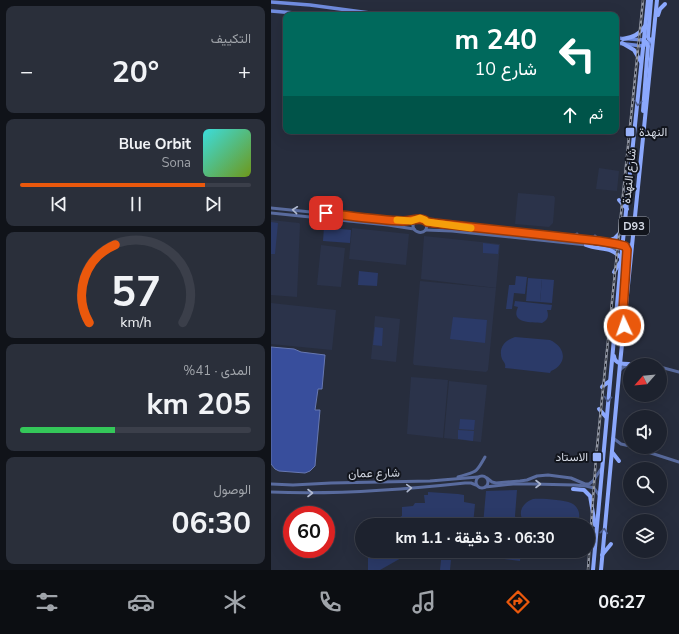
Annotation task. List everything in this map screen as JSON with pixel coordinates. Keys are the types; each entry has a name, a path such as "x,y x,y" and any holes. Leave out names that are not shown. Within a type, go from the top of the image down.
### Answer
{"main road":[{"path":"644,121 643,105 648,51 644,40 650,0"},
{"path":"646,45 652,38 648,38 650,0"},
{"name":"شارع النهدة","path":"601,570 619,370 657,0"},
{"path":"271,2 320,6 363,12"},
{"path":"655,19 658,17 660,9 665,4"},
{"path":"271,11 283,12"},
{"path":"619,42 638,35 646,24"},
{"path":"619,39 646,45"},
{"path":"623,41 644,40"},
{"path":"623,41 634,50 642,64"},
{"name":"شارع النهدة","path":"593,570 622,247 642,64 646,45"},
{"path":"619,200 627,209"},
{"path":"605,242 615,238 625,228"},
{"path":"586,245 612,251 617,254 622,260 614,272"},
{"path":"622,247 624,326"},
{"path":"617,312 614,358 616,362 620,364"},
{"path":"602,387 610,380"},
{"path":"599,409 606,417"},
{"path":"612,449 619,461"},
{"path":"573,489 584,490 590,496 596,528"},
{"path":"602,556 611,544"}],"street":[{"path":"271,208 389,220 407,221 420,218 427,222 599,241 622,247"},
{"path":"271,213 388,225 414,229 419,233 426,230 452,231 614,248 622,247 632,242"},
{"path":"414,229 413,225 416,220"},
{"path":"426,230 427,222"},
{"path":"570,239 577,234"},
{"path":"595,236 599,241"},
{"path":"619,370 623,367"},
{"path":"667,369 679,372"},
{"path":"613,438 621,444"},
{"path":"612,449 616,444 621,444"},
{"path":"653,454 679,462"},
{"path":"453,478 472,474 479,468 485,457"},
{"path":"599,495 594,488 585,486 528,484 481,488 476,485 475,480 481,476 496,483 527,480 537,476 548,476 571,478 585,484 589,484 593,481 601,469"},
{"name":"شارع عمان","path":"271,484 293,485 430,481 478,477"},
{"path":"485,487 488,483 487,478"},
{"name":"شارع عمان","path":"271,492 341,492 405,489 468,483 476,485"}],"shaded area":[{"path":"599,168 619,171 617,191 596,189"},
{"path":"518,193 554,196 553,223 549,227 515,224"},
{"path":"271,220 300,224 297,297 271,295"},
{"path":"271,222 278,223 275,254 271,254"},
{"path":"324,227 351,230 350,243 323,241"},
{"path":"352,228 409,234 406,265 349,259"},
{"path":"424,236 500,244 496,288 421,279"},
{"path":"483,243 499,245 498,254 483,253"},
{"path":"321,245 345,248 341,287 317,285"},
{"path":"359,271 378,273 377,286 358,285"},
{"path":"516,276 527,277 525,294 514,293 512,309 506,309 509,285 515,285"},
{"path":"528,278 542,279 540,302 526,301"},
{"path":"542,279 554,280 552,303 540,302"},
{"path":"420,281 496,288 488,370 486,372 414,365"},
{"path":"515,301 552,305 551,310 547,310 548,314 546,321 542,323 528,322 517,317 516,313 518,307 514,306"},
{"path":"271,303 336,310 332,350 271,344"},
{"path":"375,316 400,319 396,362 371,359"},
{"path":"453,317 487,320 485,343 450,339"},
{"path":"375,327 383,328 382,346 373,345"},
{"path":"515,337 550,340 556,343 560,347 563,356 560,364 550,373 505,368 501,351 505,342"},
{"path":"271,347 294,349 301,352 325,355 322,389 318,389 315,410 320,410 315,466 310,471 305,473 279,471 271,464"},
{"path":"411,377 448,380 443,438 407,434"},
{"path":"449,381 487,385 481,442 444,438"},
{"path":"460,419 475,420 474,430 459,429"},
{"path":"458,430 474,431 473,441 458,439"},
{"path":"517,490 516,518 484,518 486,491"},
{"path":"428,492 464,495 464,502 475,504 474,518 398,518 402,516 402,507 413,506 415,503 425,503 424,495 428,495"},
{"path":"533,499 541,499 558,500 571,503 578,510 579,518 522,518 521,510 529,501"},
{"path":"368,558 401,558 380,570 368,570"},
{"path":"496,558 520,558 520,561"},
{"path":"441,560 451,560 450,570 440,570"}],"railway":[{"path":"588,570 596,457 643,0"}],"slow traffic":[{"path":"397,220 411,221 420,218 427,222 471,228"}],"place":[{"name":"النهدة","path":"630,132"},
{"name":"الاستاد","path":"597,457"}],"route":[{"path":"326,213 389,220 409,221 420,218 427,222 434,223 550,237 599,241 625,246 627,250 623,310 624,326"}]}
